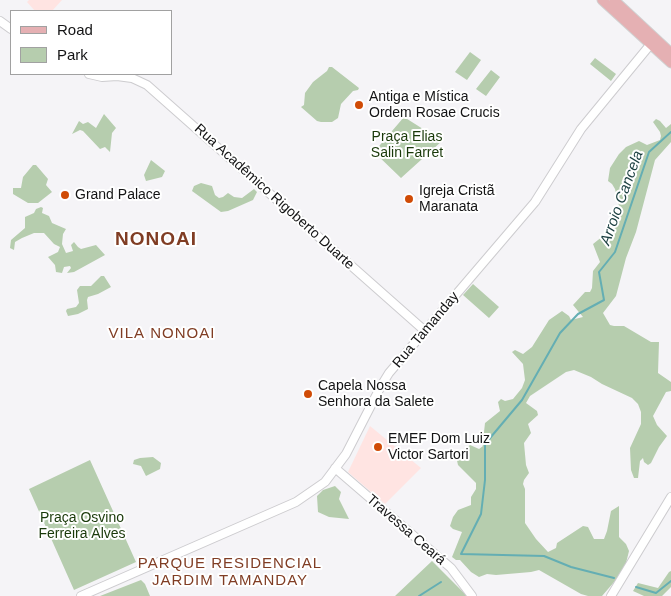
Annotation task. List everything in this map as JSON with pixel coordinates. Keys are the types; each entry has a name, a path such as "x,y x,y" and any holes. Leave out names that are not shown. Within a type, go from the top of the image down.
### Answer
{"main road":[{"path":"602,0 671,63"},
{"path":"614,0 671,54"}],"street":[{"name":"Rua Tamanday","path":"81,596 296,502 325,482 346,454 389,373 534,202 581,130 650,45"},
{"name":"Rua Acadêmico Rigoberto Duarte","path":"93,75 102,77 117,76 140,80 147,85 425,331"},
{"name":"Travessa Ceará","path":"335,468 451,568 472,596"},
{"path":"614,594 671,497"}],"shaded area":[{"path":"29,0 62,0 53,10 34,10 27,2"},
{"name":"EMEF Dom Luiz Victor Sartori","path":"370,426 421,468 385,504 348,472"}],"green space":[{"path":"470,52 481,60 467,80 455,72"},
{"path":"595,58 616,74 611,81 590,64"},
{"path":"329,67 332,67 359,88 353,91 341,104 338,118 332,122 321,122 317,121 301,107 304,105 305,93 313,82 327,71"},
{"path":"491,70 500,77 486,96 476,89"},
{"path":"104,114 116,128 112,133 110,152 105,147 100,149 83,131 80,130 72,134 79,121 83,124 88,122 96,128"},
{"name":"Praça Elias Salin Farret","path":"404,117 442,141 401,178 374,152"},
{"path":"656,119 666,128 671,124 671,142 655,160 636,232 626,258 616,296 603,313 610,325 624,326 651,342 659,342 658,373 671,382 671,391 666,392 653,416 657,425 667,436 651,463 648,465 644,462 643,458 640,461 638,478 634,478 631,470 630,448 641,424 641,412 638,404 632,398 574,370 566,372 530,396 526,403 537,411 538,415 528,424 531,433 524,443 526,465 529,473 523,484 525,489 525,523 548,552 556,548 557,543 583,526 588,527 594,539 604,539 611,511 619,506 619,537 626,544 629,551 626,563 621,574 602,596 581,594 539,570 496,575 487,574 479,577 471,572 460,560 452,557 462,532 450,526 453,517 458,510 471,505 471,497 476,489 476,483 458,465 456,456 470,445 479,449 483,446 479,438 484,432 485,423 500,411 498,402 501,399 505,401 513,399 522,388 525,380 523,364 512,352 515,350 523,354 532,347 549,320 562,311 571,320 583,317 573,305 585,292 590,292 592,288 593,271 600,262 593,244 608,232 617,215 619,206 615,189 608,181 610,168 626,147 639,141 647,145 660,140 660,132 653,122"},
{"path":"151,160 165,171 162,177 146,181 144,175"},
{"path":"33,165 36,165 48,179 46,185 52,192 38,203 28,203 13,194 13,188 21,188 23,177"},
{"path":"201,183 212,186 215,195 219,198 228,193 234,197 242,198 254,189 257,192 253,200 228,211 221,212 192,191 194,186"},
{"path":"41,207 43,208 42,213 49,216 52,223 66,229 63,234 62,244 66,253 73,251 71,245 74,242 81,249 96,245 105,255 74,272 67,273 71,268 70,266 64,267 62,273 56,272 55,265 48,257 58,252 60,247 54,244 44,233 34,233 22,238 15,242 14,250 10,248 11,240 25,228 25,217"},
{"path":"101,276 104,276 111,287 88,297 88,309 68,316 67,309 76,307 79,303 77,290 80,286 91,286"},
{"path":"473,284 499,307 489,318 463,295"},
{"path":"153,457 161,463 160,469 146,476 141,466 133,464 134,460"},
{"name":"Praça Osvino Ferreira Alves","path":"90,460 136,562 74,590 29,489"},
{"path":"335,486 341,492 339,499 349,519 329,517 318,512 317,496 323,490"},
{"path":"432,561 467,596 395,596"},
{"path":"671,571 671,587 662,596 644,596 633,591 638,583 658,588"},
{"path":"141,580 145,584 150,596 100,596"}],"waterway":[{"name":"Arroio Cancela","path":"614,578 571,567 544,556 461,554 481,514 485,480 485,444 522,400 560,333 578,314 604,300 599,272 615,252 649,152 671,132"},
{"path":"636,587 656,593 671,581"},
{"name":"Arroio Cancela","path":"419,596 441,582"}],"place":[{"name":"Antiga e Mística Ordem Rosae Crucis","path":"359,105"},
{"name":"Grand Palace","path":"65,195"},
{"name":"Igreja Cristã Maranata","path":"409,199"},
{"name":"Capela Nossa Senhora da Salete","path":"308,394"},
{"name":"EMEF Dom Luiz Victor Sartori","path":"378,447"}],"district":[{"name":"NONOAI","path":"156,240"},
{"name":"VILA NONOAI","path":"162,334"},
{"name":"PARQUE RESIDENCIAL JARDIM TAMANDAY","path":"230,572"}]}
